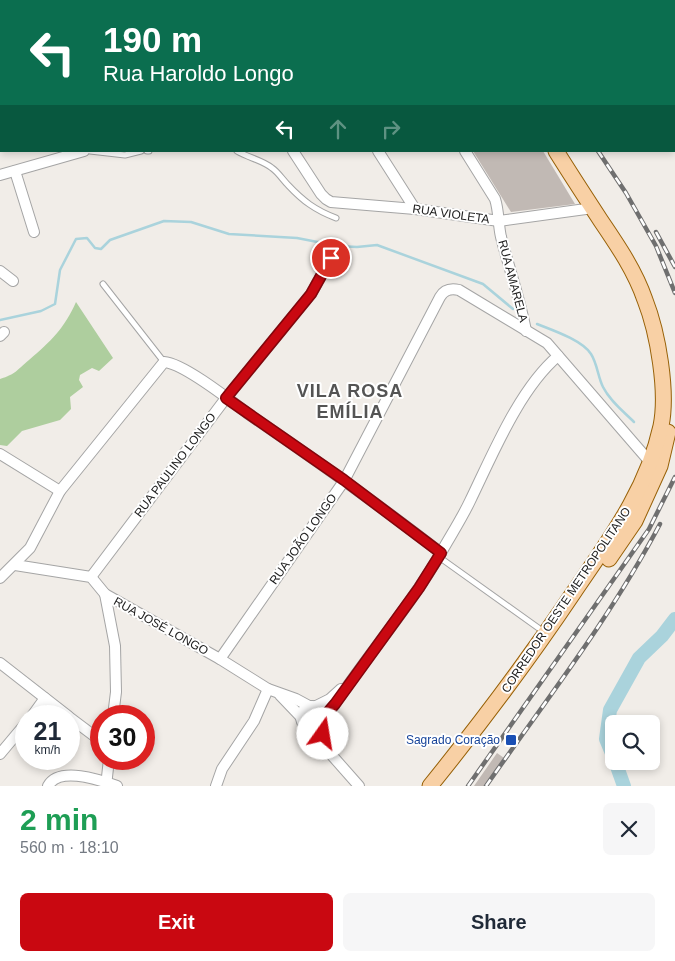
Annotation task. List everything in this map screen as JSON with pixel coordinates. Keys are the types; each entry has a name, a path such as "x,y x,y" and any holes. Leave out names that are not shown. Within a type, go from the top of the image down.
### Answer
{"main road":[{"name":"CORREDOR OESTE METROPOLITANO","path":"430,786 471,736 546,634 614,534 636,496 650,462 661,425 662,385 652,322 638,281 557,152"},
{"path":"443,786 479,742 548,648 635,521 660,466 670,424 672,400 667,352 654,302 646,280 613,225 565,152"},
{"path":"635,521 653,470 650,462"}],"street":[{"path":"0,175 81,152"},
{"name":"RUA VIOLETA","path":"294,152 326,199 339,203 415,209 499,221 593,208"},
{"path":"379,152 415,209"},
{"name":"RUA AMARELA","path":"465,152 495,198 500,233 512,279 522,307 526,331"},
{"path":"15,171 34,232"},
{"name":"RUA PAULINO LONGO","path":"91,577 226,398 311,294 331,258"},
{"path":"0,271 13,281"},
{"name":"RUA JOÃO LONGO","path":"220,659 344,480 445,291 454,289 526,331"},
{"path":"526,331 547,343 650,462"},
{"path":"350,682 330,699 303,710 303,721 313,728 322,720 335,704 419,588 469,504 496,446 511,420 548,365 558,356"},
{"path":"0,578 30,548 60,491 164,362 176,365 344,480 440,555"},
{"path":"0,454 60,491"},
{"path":"15,565 91,577"},
{"name":"RUA JOSÉ LONGO","path":"91,577 105,594 273,691 322,711 323,734 335,758"},
{"path":"105,594 115,646 114,705"},
{"path":"0,663 54,705"},
{"path":"216,786 222,769 273,691"},
{"name":"RUA JOSÉ LONGO","path":"273,691 303,721 359,786"},
{"path":"40,705 45,698"},
{"path":"80,725 90,732"},
{"path":"0,754 4,746 15,734"},
{"path":"106,784 108,770"},
{"path":"48,786 61,776 74,775 117,786"}],"lane":[{"path":"99,152 125,155 137,152"},
{"path":"239,152 252,159 257,159 274,169 302,200 316,210 336,218"},
{"path":"103,284 164,362"},
{"path":"440,555 546,634"}],"green space":[{"path":"76,302 113,358 99,371 92,368 80,375 79,380 83,387 70,397 71,409 60,420 22,431 7,446 0,445 0,379 16,371 50,340 67,320"}],"building":[{"path":"474,152 544,152 575,204 511,212"},
{"path":"497,753 504,758 484,786 474,786"}],"waterway":[{"path":"0,320 41,311 55,304 60,270 76,239 87,238 95,248 101,249 110,240 164,221 191,222 229,234 297,238 338,246 377,245 483,284 513,309"},
{"path":"537,324 566,336 587,349 593,358 601,383 609,397 634,422"},
{"path":"609,715 610,710 639,658 662,636 675,619"},
{"path":"618,770 624,786"}],"railway":[{"path":"599,152 626,193 656,246 675,293"},
{"path":"656,232 675,267"},
{"path":"468,786 649,529 675,477"},
{"path":"486,786 555,690 621,592 660,524"}],"place":[{"name":"Sagrado Coração","path":"511,740"}],"district":[{"name":"VILA ROSA EMÍLIA","path":"350,401"}],"route":[{"path":"323,734 323,718 419,588 441,553 344,480 226,398 311,294 331,258"}]}
